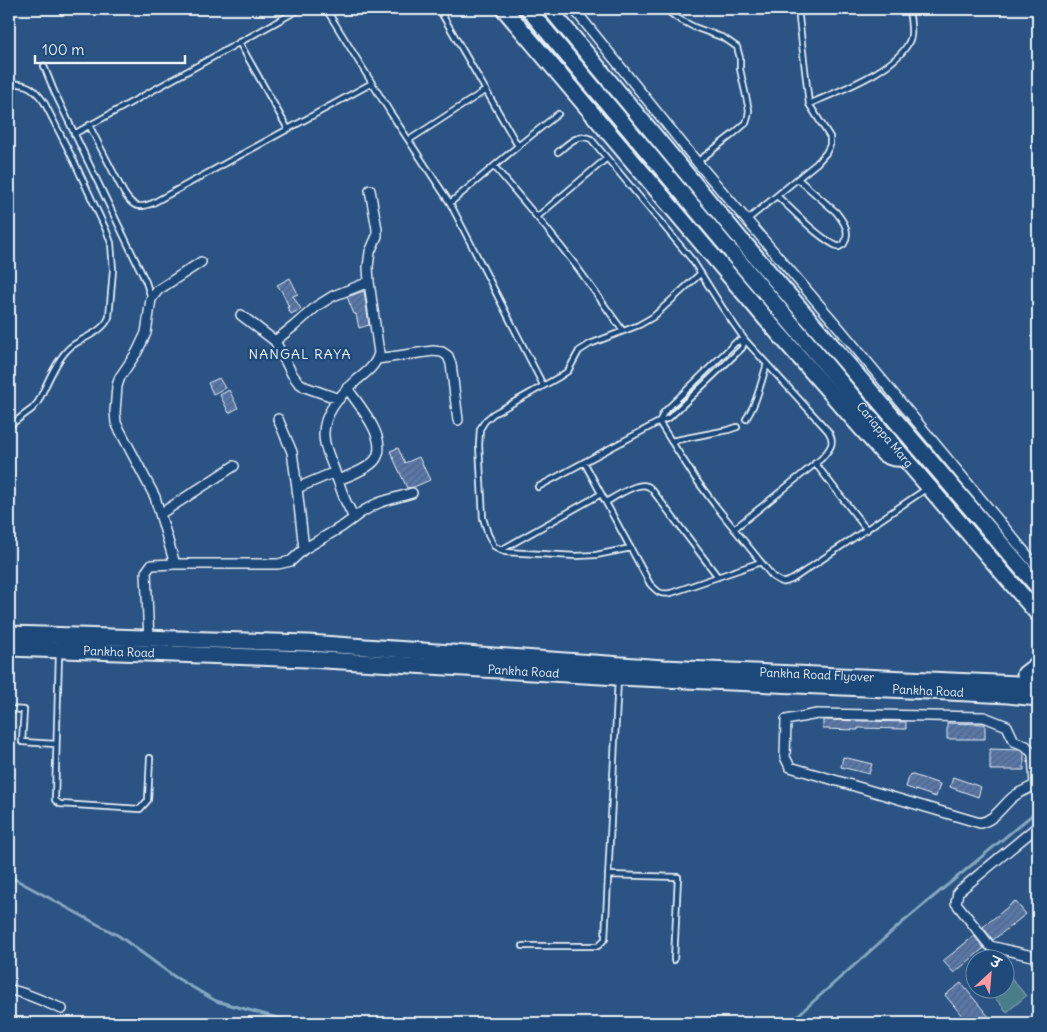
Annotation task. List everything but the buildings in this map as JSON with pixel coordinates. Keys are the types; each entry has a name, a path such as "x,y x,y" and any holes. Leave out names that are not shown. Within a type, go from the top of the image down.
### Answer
{"main road":[{"path":"504,9 763,315 884,454 890,458 904,458"},
{"path":"528,9 739,248"},
{"path":"550,9 739,248"},
{"name":"Cariappa Marg","path":"739,248 904,458 1038,614"},
{"name":"Cariappa Marg","path":"739,248 1038,587"},
{"name":"Pankha Road","path":"9,634 308,643 621,671 1038,698"},
{"name":"Pankha Road","path":"9,648 621,671"},
{"path":"621,671 660,657 1031,675 1038,664"},
{"name":"Pankha Road Flyover","path":"621,671 664,668 1038,685"}],"street":[{"path":"574,9 697,162 840,329 1038,568"},
{"path":"354,518 336,476 324,436 325,425 330,411 347,388 375,364 379,353 368,268 370,252 377,236 370,190"},
{"path":"175,564 155,497 116,423 115,412 120,377 137,352 146,333 151,299 158,290 201,262"},
{"path":"275,341 317,306 333,296 369,282"},
{"path":"241,315 275,341 298,382 306,387 339,399"},
{"path":"377,359 433,351 442,352 448,356 451,364 458,420"},
{"path":"297,488 362,469 374,462 379,454 379,444 372,424 347,388"},
{"path":"278,419 292,452 304,549"},
{"path":"160,514 234,466"},
{"path":"148,653 146,572 151,565 278,564 291,561 304,549 343,526 362,512 381,502 412,493"},
{"path":"817,714 984,716 1007,726 1014,741 1026,746 1033,754 1036,787 1013,797 992,818 980,823 790,767 785,757 786,720 817,714"},
{"path":"1038,826 958,892 956,903 990,946 1032,956 1038,961"},
{"path":"9,990 62,1009"}],"lane":[{"path":"74,134 300,9"},
{"path":"326,9 450,203 542,385"},
{"path":"439,9 518,146"},
{"path":"664,9 676,18 694,27 724,38 737,47 740,58 740,69 749,110 746,123 697,162"},
{"path":"747,220 826,153 830,145 830,137 809,104 798,9"},
{"path":"809,104 867,78 889,64 905,48 911,35 909,9"},
{"path":"239,42 288,129"},
{"path":"44,66 74,134 146,282 151,299"},
{"path":"89,125 130,203 137,206 145,206 372,83"},
{"path":"9,84 25,84 38,94 44,102 107,232 113,252 114,270 107,323 102,328 71,346 64,353 38,402 32,409 9,426"},
{"path":"409,140 486,90"},
{"path":"450,203 558,114"},
{"path":"558,152 578,137 585,136 591,139 693,260 722,308 745,340 832,437 832,445 829,451 734,529"},
{"path":"537,217 607,158"},
{"path":"494,166 577,267 622,331"},
{"path":"777,196 822,237 839,247 844,244 847,235 846,227 836,212 798,178"},
{"path":"631,548 596,555 576,556 505,552 494,546 483,518 479,445 480,429 493,414 568,371 579,351 590,344 639,325 654,317 701,273"},
{"path":"659,422 664,412 736,342 745,340"},
{"path":"538,487 669,418 742,348 745,340"},
{"path":"746,419 754,404 767,364"},
{"path":"659,422 695,478 773,577 781,582 793,579 929,487"},
{"path":"671,442 737,427"},
{"path":"584,462 650,584 658,592 663,594 672,593 761,562"},
{"path":"815,463 867,530"},
{"path":"606,502 635,486 648,486 653,490 718,577"},
{"path":"501,550 601,494"},
{"path":"60,650 55,800 60,804 140,809 148,800 150,758"},
{"path":"523,946 598,946 605,939 621,671"},
{"path":"9,709 24,710 22,742 56,744"},
{"path":"608,875 678,877 674,960"}],"green space":[{"path":"1014,981 1026,996 1007,1012 997,1000 1014,1000"}],"waterway":[{"path":"789,1023 903,922 1038,810"},
{"path":"9,876 119,936 175,977 216,1001 296,1023"}],"district":[{"name":"NANGAL RAYA","path":"300,354"}]}
